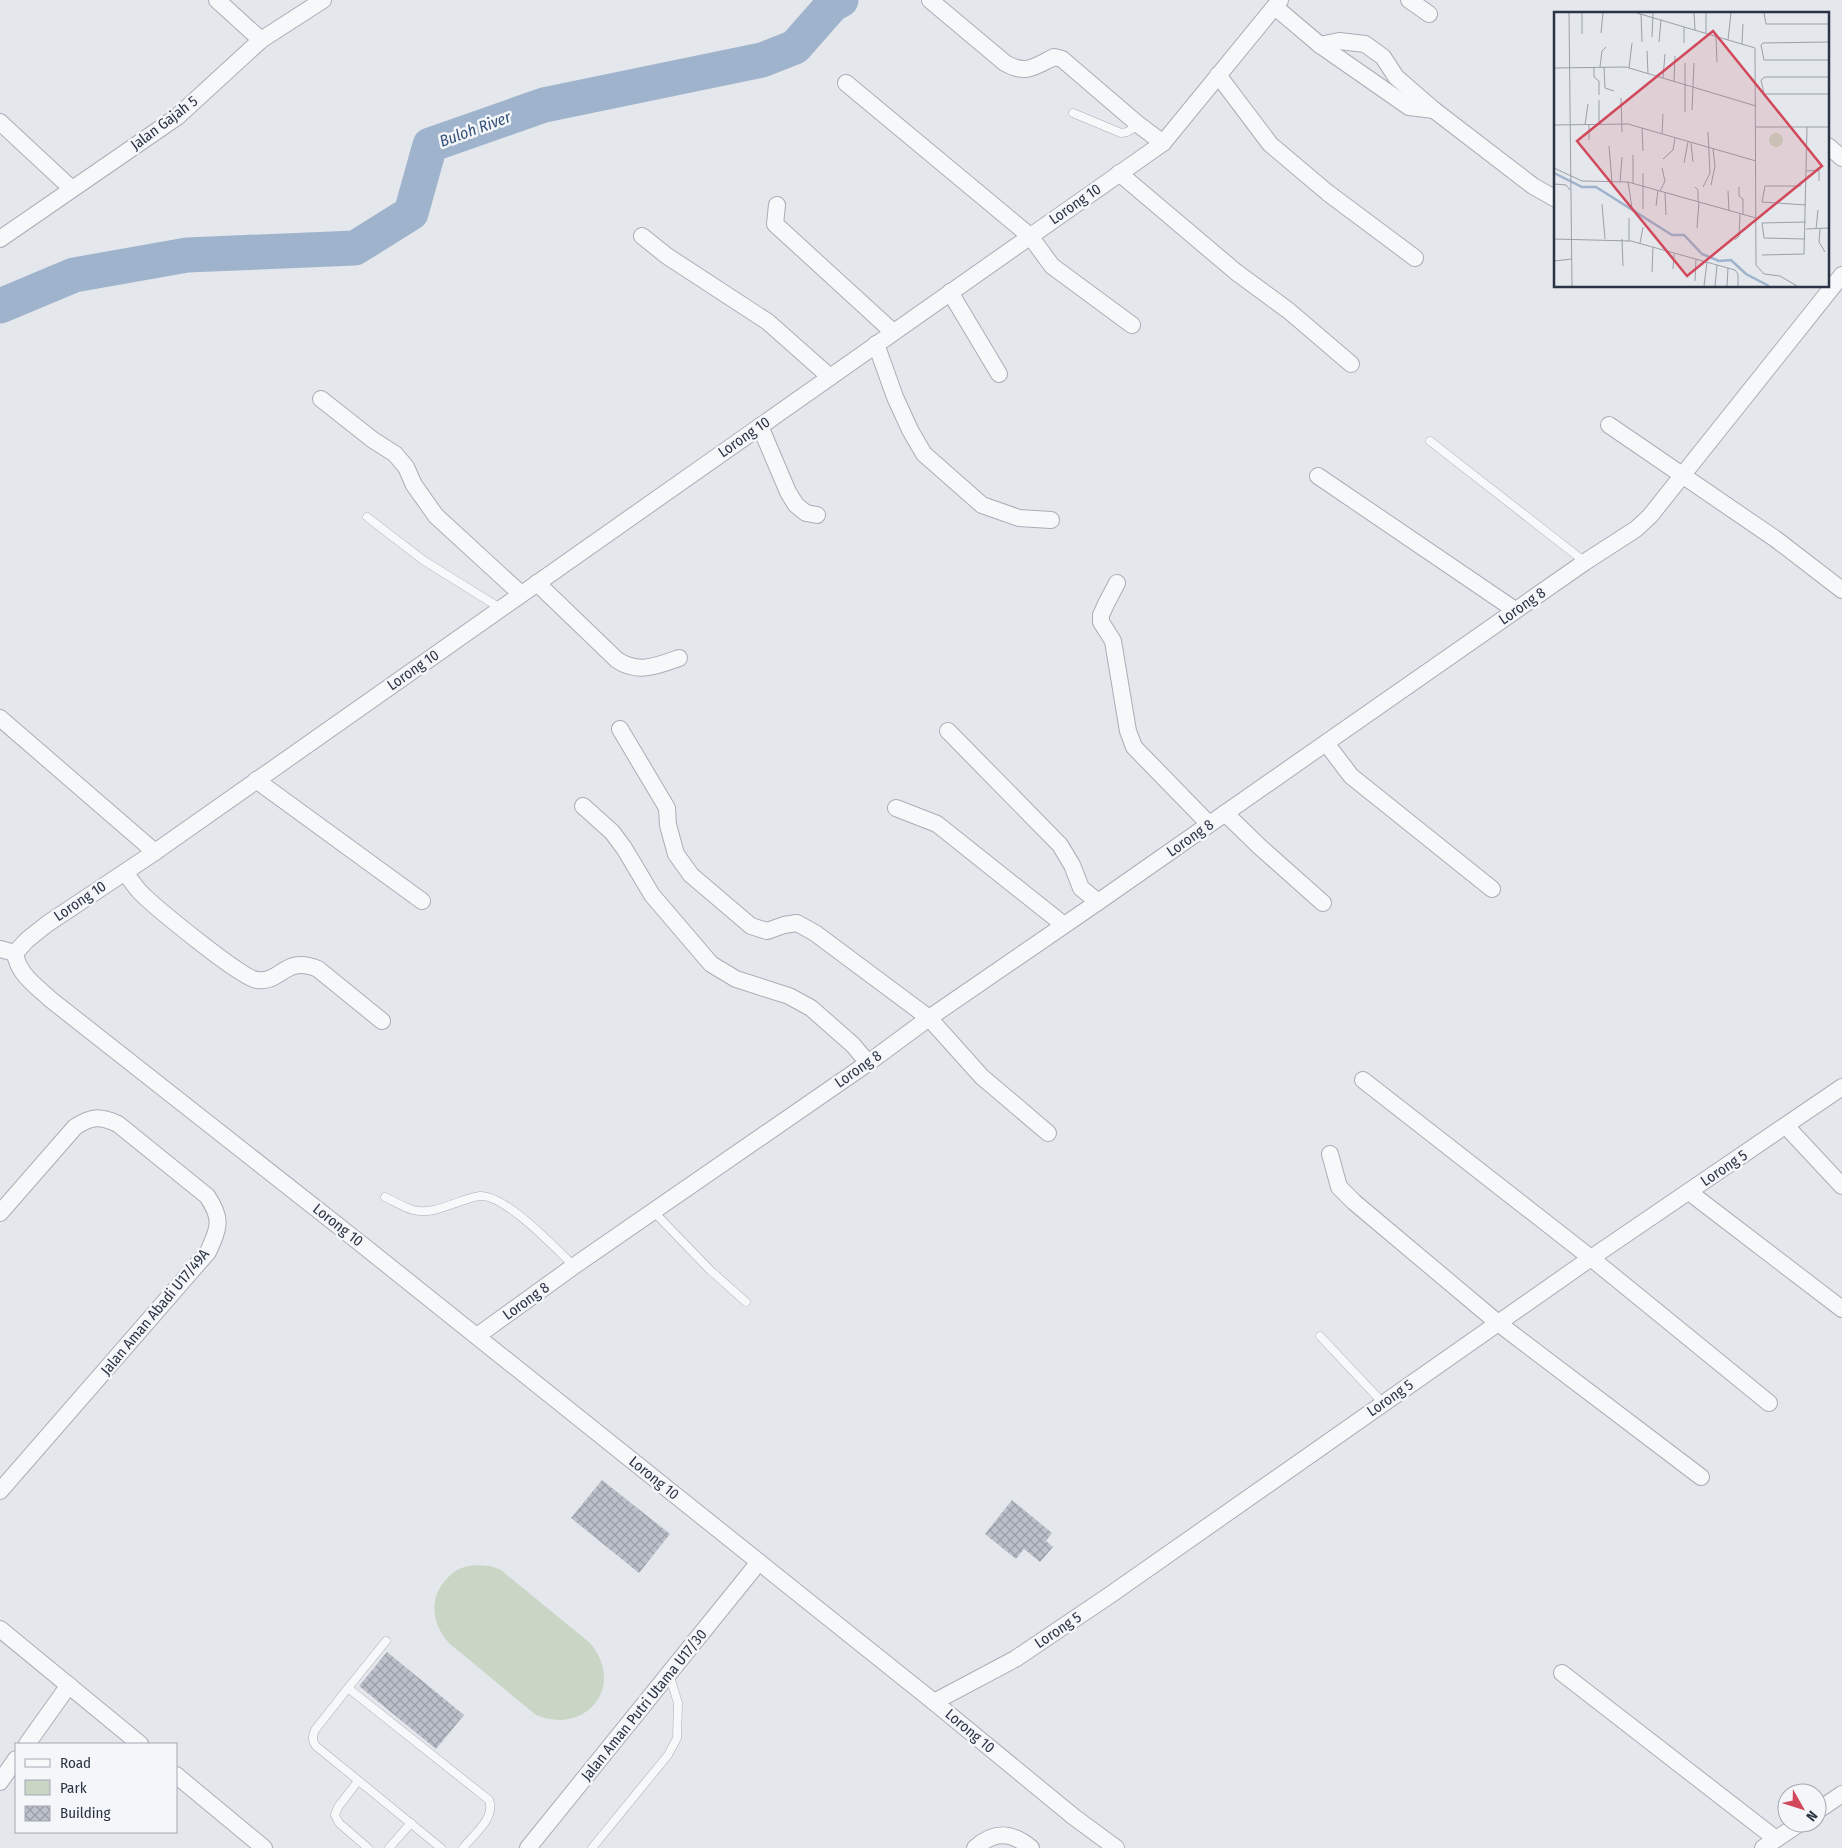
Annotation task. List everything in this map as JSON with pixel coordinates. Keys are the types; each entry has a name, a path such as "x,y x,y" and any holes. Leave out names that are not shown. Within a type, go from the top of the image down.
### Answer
{"street":[{"path":"217,0 262,40"},
{"name":"Jalan Gajah 5","path":"0,239 177,117 262,40 323,0"},
{"path":"930,0 1004,63 1012,67 1029,70 1054,57 1062,59 1139,125 1163,142"},
{"path":"1408,0 1429,14"},
{"path":"1278,4 1320,45 1409,107 1434,110"},
{"name":"Lorong 10","path":"1116,1848 1074,1817 934,1702 477,1336 50,999 23,974 7,951 155,852 1163,142 1278,4"},
{"path":"1320,45 1339,40 1365,44 1383,57 1396,77 1434,110 1533,186 1554,198"},
{"path":"1218,76 1270,144 1328,193 1415,258"},
{"path":"846,83 1030,236 1052,266 1132,325"},
{"path":"0,122 72,189"},
{"path":"1830,148 1842,158"},
{"path":"1120,173 1236,272 1289,311 1351,364"},
{"path":"777,206 775,224 893,332"},
{"path":"642,236 667,256 768,322 830,377"},
{"name":"Lorong 8","path":"477,1336 929,1018 1515,610 1636,529 1650,516 1837,292 1842,274"},
{"path":"950,292 999,374"},
{"path":"876,344 895,397 910,430 924,454 982,505 1019,518 1051,520"},
{"path":"321,399 394,454 406,467 414,485 436,516 520,594"},
{"path":"1609,425 1777,540 1842,590"},
{"path":"760,426 788,492 796,505 806,513 817,515"},
{"path":"1318,476 1515,610"},
{"path":"537,583 617,660 625,665 633,668 657,666 679,658"},
{"path":"1117,583 1101,616 1101,622 1113,641 1128,731 1134,747 1209,824"},
{"path":"0,718 155,852"},
{"path":"620,729 666,808 668,825 676,854 691,875 751,926 767,931 797,923 815,934 929,1018 982,1077 1048,1133"},
{"path":"948,731 1060,846 1072,865 1081,888 1098,902"},
{"path":"1326,742 1351,776 1492,889"},
{"path":"256,780 422,901"},
{"path":"582,806 612,832 624,848 652,895 711,964 736,979 789,996 811,1008 853,1045 868,1062"},
{"path":"896,808 937,824 1064,925"},
{"path":"1225,813 1323,903"},
{"path":"124,872 139,891 153,904 231,966 255,980 266,980 295,965 307,964 318,969 382,1021"},
{"path":"1363,1080 1591,1258 1770,1402"},
{"name":"Lorong 5","path":"934,1702 1015,1658 1110,1595 1498,1322 1842,1088"},
{"name":"Jalan Aman Abadi U17/49A","path":"0,1213 75,1127 87,1119 104,1118 118,1124 207,1196 216,1210 218,1222 215,1236 208,1252 0,1491"},
{"path":"1786,1126 1842,1186"},
{"path":"1330,1154 1339,1186 1354,1202 1498,1322 1701,1477"},
{"path":"1689,1192 1842,1309"},
{"name":"Jalan Aman Putri Utama U17/30","path":"528,1848 759,1562"},
{"path":"0,1629 139,1743"},
{"path":"1562,1673 1770,1844 1786,1833"},
{"path":"28,1743 69,1685"},
{"path":"0,1782 15,1760"},
{"path":"178,1777 264,1848"},
{"path":"1827,1804 1842,1794"},
{"path":"975,1848 990,1838 1003,1834 1020,1839 1031,1848"}],"lane":[{"path":"1073,113 1121,134 1139,125"},
{"path":"1430,441 1585,562"},
{"path":"367,517 423,560 500,608"},
{"path":"385,1197 414,1210 432,1210 482,1196 502,1203 524,1218 574,1266"},
{"path":"654,1212 710,1270 746,1302"},
{"path":"1320,1336 1383,1404"},
{"path":"386,1642 315,1730 312,1735 313,1741 316,1746 441,1848"},
{"path":"592,1848 668,1755 677,1738 678,1703 669,1674"},
{"path":"348,1688 489,1800 491,1811 488,1818 463,1848"},
{"path":"358,1780 338,1807 335,1815 339,1823 368,1848"},
{"path":"389,1848 411,1823"}],"green space":[{"path":"476,1565 490,1566 501,1570 590,1643 600,1659 604,1675 602,1690 596,1703 585,1713 571,1719 554,1720 536,1715 450,1644 443,1635 435,1617 434,1607 439,1589 454,1572"}],"building":[{"path":"602,1480 670,1534 639,1573 571,1518"},
{"path":"1012,1500 1052,1533 1046,1541 1053,1547 1040,1562 1024,1549 1016,1559 985,1534"},
{"path":"387,1652 464,1715 436,1749 359,1686"}],"waterway":[{"name":"Buloh River","path":"0,306 74,275 187,255 355,248 411,213 430,145 544,105 762,60 795,47 832,5 841,0"}]}
